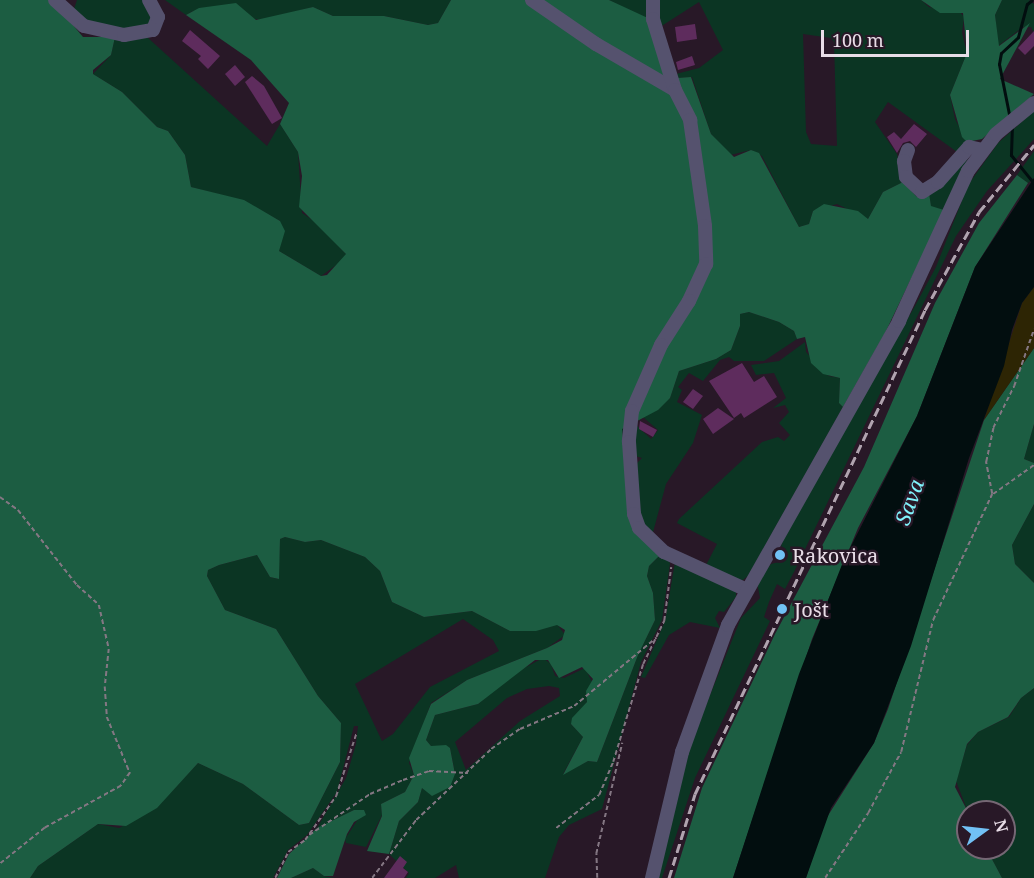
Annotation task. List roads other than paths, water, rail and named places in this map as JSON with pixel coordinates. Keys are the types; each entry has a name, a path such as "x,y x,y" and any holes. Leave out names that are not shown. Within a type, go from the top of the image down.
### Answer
{"street":[{"path":"56,0 84,26 124,35 153,30 158,17 149,0"},
{"path":"532,0 596,44 675,90"},
{"path":"653,0 653,19 675,90 690,120 705,226 706,264 689,301 661,345 632,411 628,442 633,514 639,528 673,558 747,590"},
{"path":"652,878 682,752 728,625 894,330 932,256 968,171 996,134 1034,102"},
{"path":"908,150 906,177 922,192 938,182 969,147 982,150"}],"water":[{"name":"Sava","path":"1034,178 1034,287 1022,303 1012,330 1004,366 969,458 911,646 874,743 831,808 806,878 733,878 799,674 843,562 917,416 975,267"}],"waterway":[{"path":"1010,119 999,64 1001,53 1018,37 1027,4 1032,0"},
{"path":"1012,125 1011,155 1034,183"}],"railway":[{"path":"669,878 695,794 925,310 979,212 1034,145"}],"place":[{"name":"Rakovica","path":"780,555"},
{"name":"Jošt","path":"782,609"}]}
